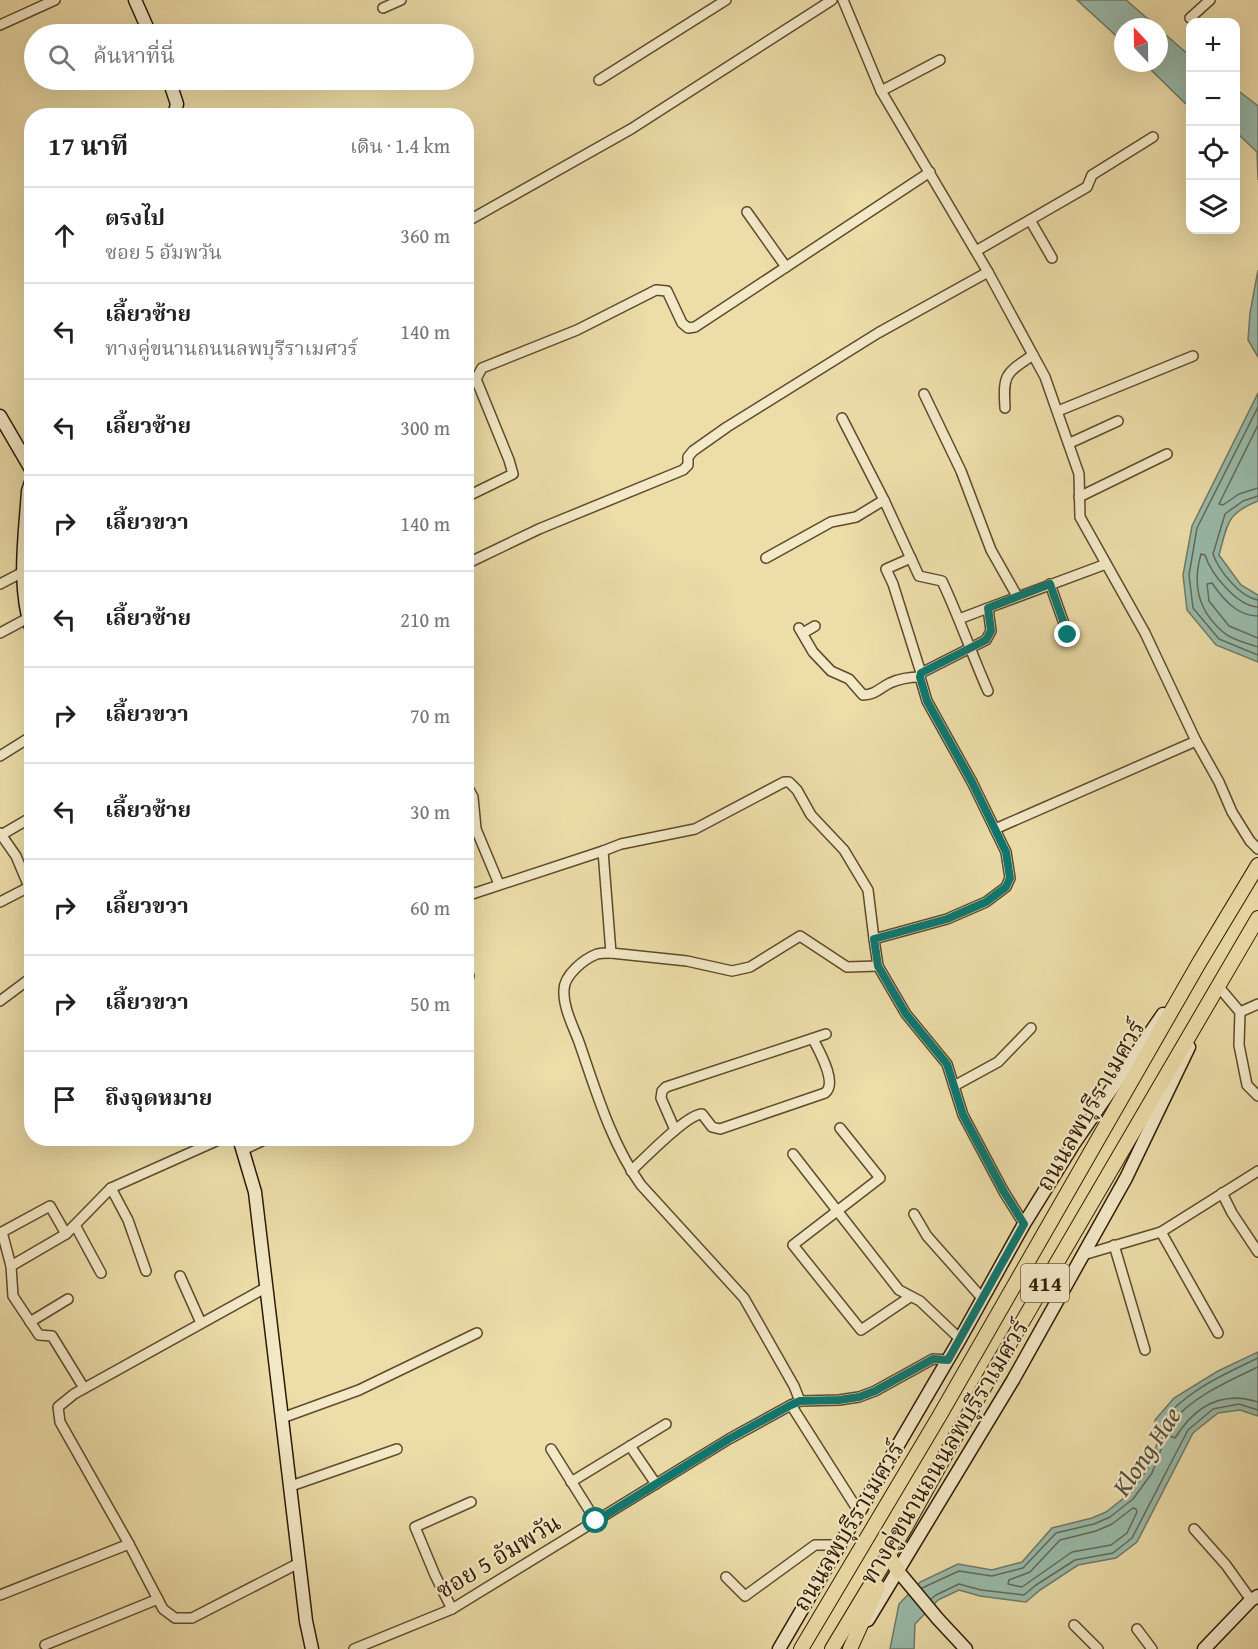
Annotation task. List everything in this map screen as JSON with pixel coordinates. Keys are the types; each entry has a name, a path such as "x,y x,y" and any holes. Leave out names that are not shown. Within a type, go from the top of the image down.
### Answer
{"main road":[{"path":"135,0 146,24"},
{"path":"172,90 176,108"},
{"path":"0,416 24,457"},
{"path":"24,556 24,590"},
{"name":"ถนนลพบุรีราเมศวร์","path":"801,1649 1258,865"},
{"name":"ถนนลพบุรีราเมศวร์","path":"832,1649 905,1528 960,1427 1258,918"},
{"name":"ทางคู่ขนานถนนลพบุรีราเมศวร์","path":"778,1649 948,1360 1024,1224 1073,1145 1199,963"},
{"name":"ทางคู่ขนานถนนลพบุรีราเมศวร์","path":"895,1565 1013,1380 1126,1178 1218,986"},
{"path":"242,1146 255,1192 306,1621 312,1649"},
{"path":"940,1414 960,1427"},
{"path":"851,1649 895,1565 905,1528"},
{"path":"895,1565 938,1619 966,1649"},
{"path":"1204,1649 1254,1598"}],"street":[{"path":"0,25 55,0"},
{"path":"383,8 401,0"},
{"path":"599,80 726,0"},
{"path":"474,217 631,129 832,0"},
{"path":"843,0 881,91 976,251 1045,377 1079,474 1080,516 1145,633 1232,812 1250,841 1258,849"},
{"path":"1190,18 1210,0"},
{"path":"881,91 940,60"},
{"path":"976,251 1087,188 1092,175 1154,137"},
{"path":"474,493 513,474 476,379 482,368 577,330 656,290 667,291 682,323 688,328 695,327 930,172"},
{"path":"747,212 786,267"},
{"path":"1030,220 1052,258"},
{"path":"474,560 539,529 682,470 688,465 688,457 693,451 727,427 878,333 988,272"},
{"path":"1005,408 1004,381 1008,374 1033,355"},
{"path":"1058,411 1193,356"},
{"path":"924,394 961,471 991,550 1017,596"},
{"path":"842,418 884,500 919,576 942,581 988,691"},
{"path":"1070,443 1118,422"},
{"path":"1079,497 1167,454"},
{"path":"766,558 831,522 856,518 884,500"},
{"path":"874,939 947,919 986,902 1006,887 1010,878 1006,852 972,782 927,701 886,569 911,558"},
{"path":"959,619 1106,564"},
{"path":"0,584 23,572"},
{"path":"1050,584 1068,635"},
{"path":"815,626 801,631 813,652 831,671 849,679 862,695 874,694 891,683 920,675 986,640 991,631 988,608"},
{"path":"0,633 24,620"},
{"path":"0,756 24,741"},
{"path":"995,829 1196,741"},
{"path":"474,893 621,844 695,829 784,782 789,782 797,790 811,815 844,850 868,890 878,966 906,1014 947,1064 963,1115 1004,1192 1024,1224"},
{"path":"474,808 476,829 499,884"},
{"path":"24,821 1,834 16,856 24,876"},
{"path":"603,851 611,953"},
{"path":"0,902 24,893"},
{"path":"859,1512 795,1403 794,1386 744,1298 641,1185 631,1171 596,1091 568,1012 564,989 568,976 598,954 611,953 687,961 732,971 750,967 801,936 847,968 878,966"},
{"path":"0,1001 24,983"},
{"path":"1218,986 1240,1012 1239,1045 1247,1085 1258,1096"},
{"path":"1240,1012 1258,1004"},
{"path":"954,1086 998,1062 1031,1028"},
{"path":"675,1130 661,1098 662,1091 666,1088 826,1034"},
{"path":"631,1171 675,1130 697,1114 702,1114 712,1127 720,1129 825,1093 830,1089 831,1084 813,1039"},
{"path":"840,1128 880,1178 793,1245 861,1330 910,1297"},
{"path":"10,1266 66,1234 111,1188 205,1146"},
{"path":"793,1154 899,1290 920,1301 960,1339"},
{"path":"1083,1255 1161,1232 1258,1172"},
{"path":"111,1188 128,1220 146,1271"},
{"path":"1222,1193 1232,1213 1258,1252"},
{"path":"66,1234 50,1206 2,1232 14,1296 39,1335 52,1336 84,1388"},
{"path":"914,1214 927,1236 982,1299"},
{"path":"75,1225 101,1273"},
{"path":"1161,1232 1218,1333"},
{"path":"1114,1245 1145,1350"},
{"path":"180,1276 201,1323"},
{"path":"267,1287 84,1388 58,1407 60,1422 163,1609 175,1618 192,1618 299,1563"},
{"path":"30,1322 68,1299"},
{"path":"282,1418 359,1390 477,1333"},
{"name":"ซอย 5 อัมพวัน","path":"354,1649 452,1609 656,1484 795,1403 859,1397 875,1391 933,1359 948,1360"},
{"path":"571,1482 666,1424"},
{"path":"630,1446 656,1484"},
{"path":"291,1486 397,1449"},
{"path":"551,1449 596,1521"},
{"path":"452,1609 415,1527 471,1502"},
{"path":"1194,1529 1254,1598"},
{"path":"0,1595 129,1544"},
{"path":"726,1577 745,1596 815,1545 840,1545"},
{"path":"45,1645 158,1599"},
{"path":"1074,1625 1098,1649"},
{"path":"1137,1629 1152,1649"}],"water":[{"path":"1077,0 1126,0 1147,18 1114,18 1114,34"},
{"path":"1168,37 1186,53 1185,103 1153,72 1168,72"},
{"path":"1240,92 1258,106 1258,180 1257,152 1240,136"},
{"path":"1258,270 1258,357 1248,340 1250,313"},
{"path":"1258,393 1258,501 1234,515 1224,535 1219,555 1241,585 1258,595 1258,662 1216,645 1187,610 1183,575 1192,526"},
{"path":"1258,1352 1258,1416 1240,1410 1218,1413 1193,1433 1137,1542 1116,1558 1078,1565 1026,1602 980,1596 959,1590 938,1600 915,1624 914,1649 890,1649 899,1604 920,1582 958,1564 992,1570 1022,1562 1052,1528 1106,1512 1129,1494 1147,1470 1157,1444 1155,1420 1174,1398 1218,1371"}],"route":[{"path":"596,1521 729,1439 791,1405 800,1401 859,1397 875,1391 933,1359 948,1360 1024,1224 1004,1192 963,1115 947,1064 906,1014 878,966 874,939 947,919 986,902 1006,887 1010,878 1006,852 972,782 927,701 920,677 921,673 986,640 991,631 988,608 1050,584 1068,635"}],"water label":[{"name":"Klong Hae","path":"1146,1451"}]}
